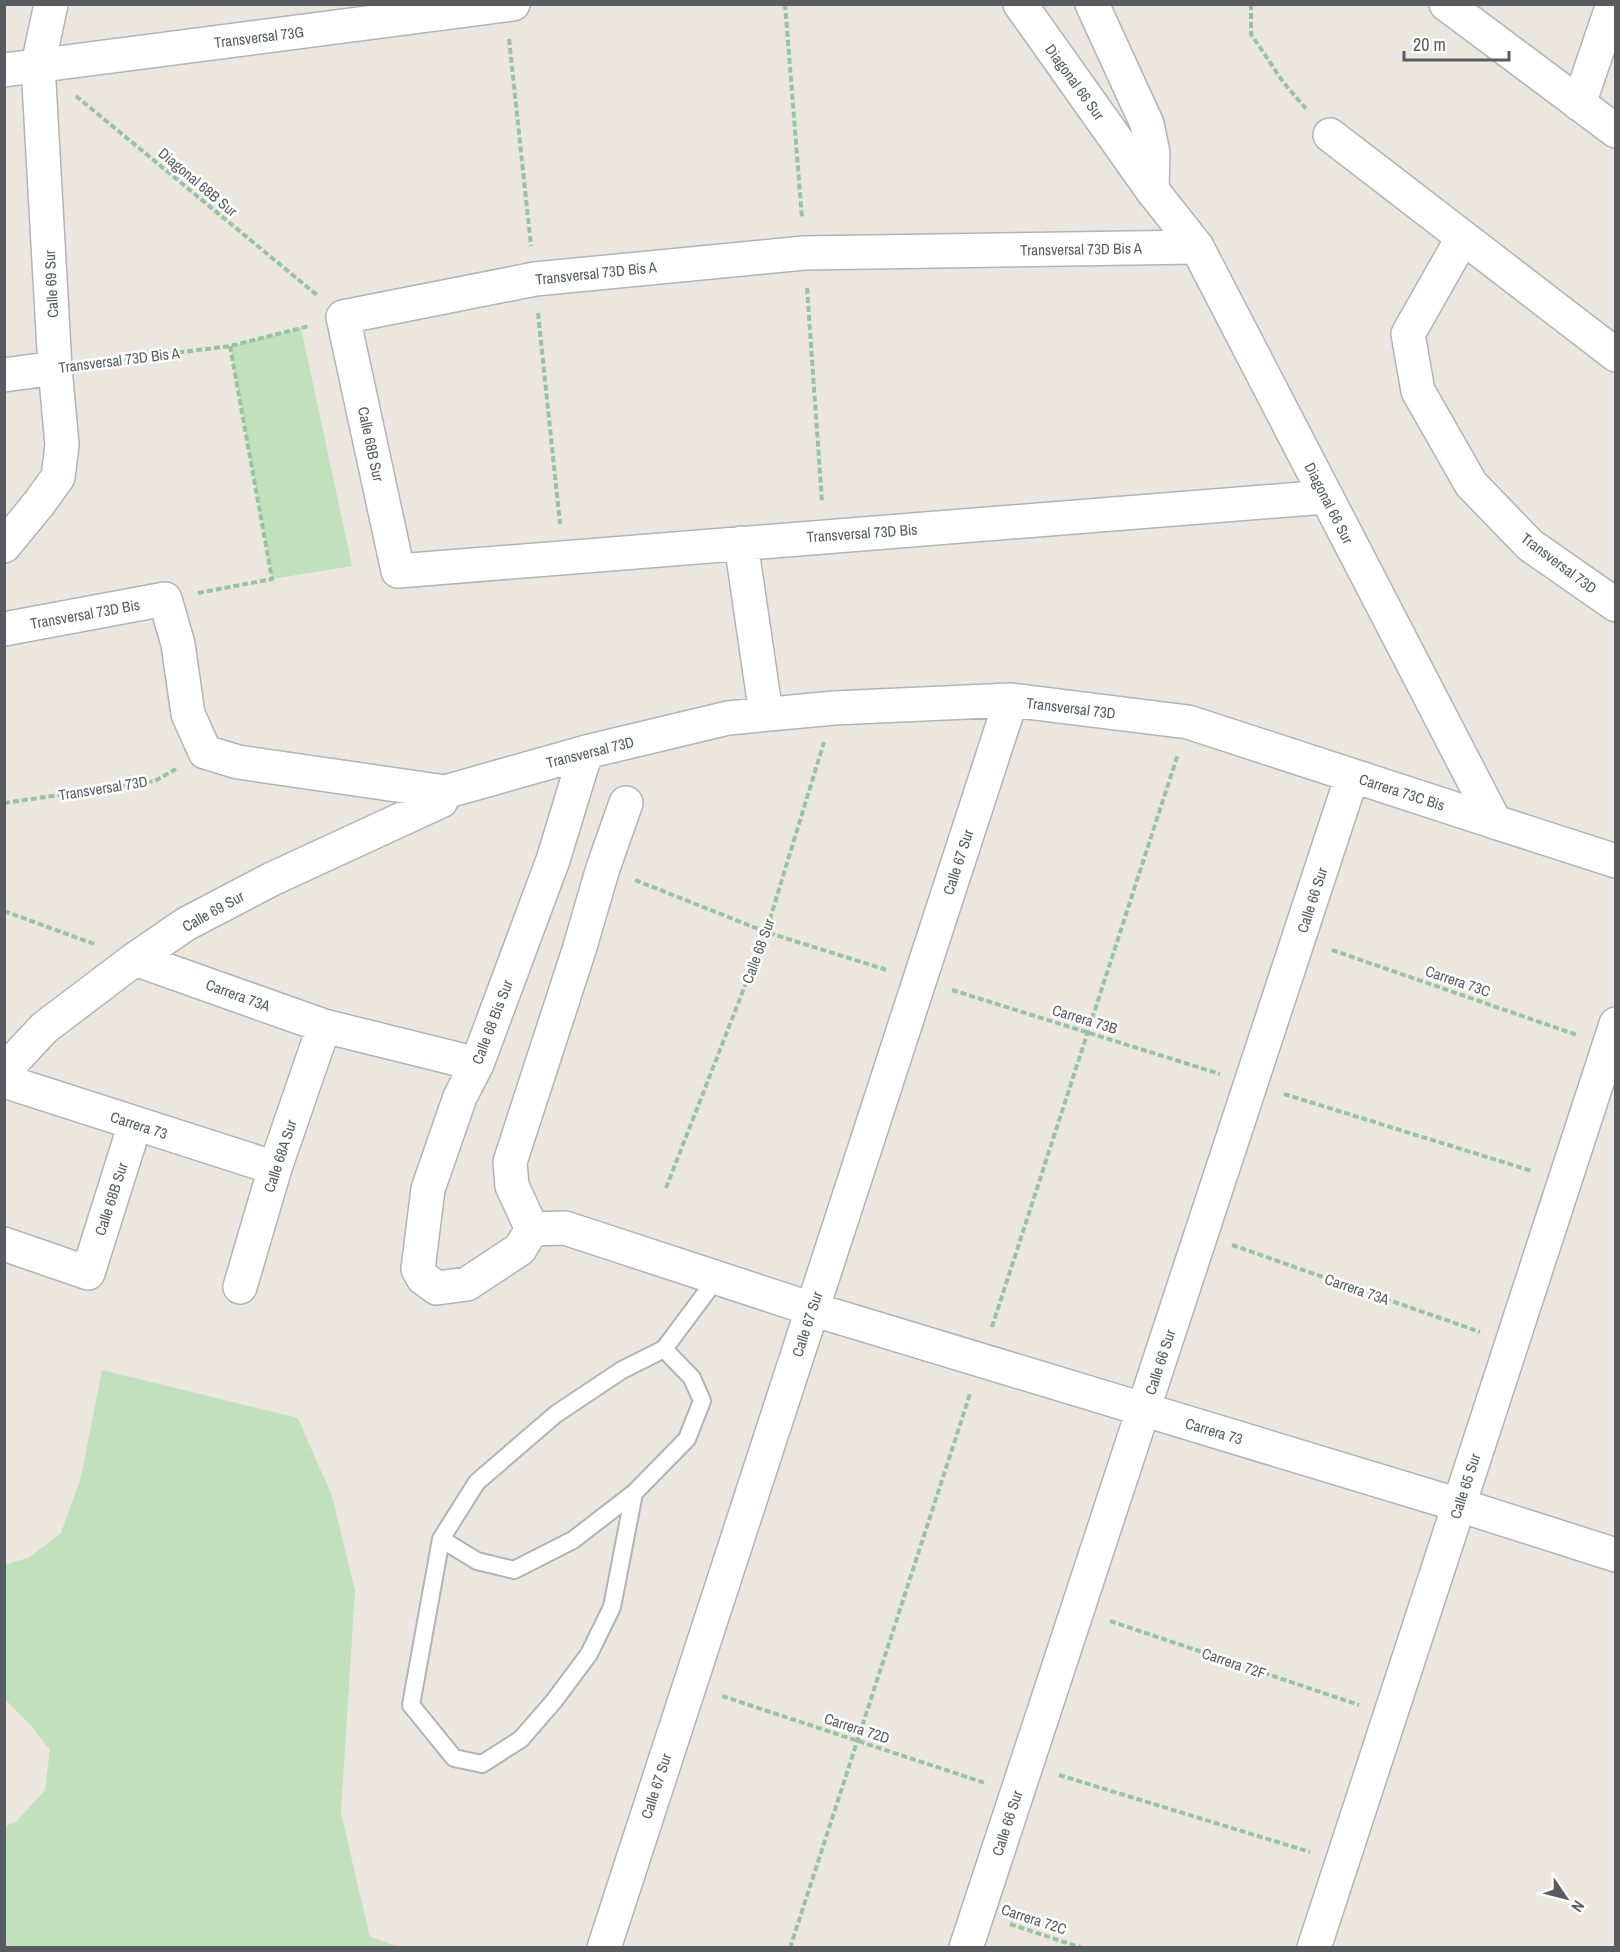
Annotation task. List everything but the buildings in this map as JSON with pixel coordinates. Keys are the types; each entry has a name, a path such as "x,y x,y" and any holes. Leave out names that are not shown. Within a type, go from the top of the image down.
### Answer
{"street":[{"name":"Calle 69 Sur","path":"4,546 58,477 62,445 55,368 38,65 51,4"},
{"name":"Transversal 73G","path":"4,70 513,4"},
{"name":"Diagonal 66 Sur","path":"1020,4 1152,190 1197,247 1495,822"},
{"path":"1092,4 1147,124 1153,153 1152,190"},
{"path":"1446,4 1616,130"},
{"path":"1579,104 1613,4"},
{"path":"1330,135 1616,355"},
{"name":"Transversal 73D","path":"1463,237 1408,334 1418,391 1471,484 1530,544 1616,605"},
{"name":"Transversal 73D Bis A","path":"343,317 535,279 804,253 1197,247"},
{"name":"Calle 68B Sur","path":"343,317 398,571"},
{"name":"Transversal 73D Bis A","path":"4,375 55,368"},
{"name":"Transversal 73D Bis","path":"398,571 1326,497"},
{"path":"741,543 766,714"},
{"path":"165,599 178,644 189,714 205,752"},
{"name":"Transversal 73D Bis","path":"4,628 165,599"},
{"name":"Transversal 73D","path":"205,752 238,762 445,792 586,752 728,718 766,714 834,708 1011,700 1188,722"},
{"name":"Calle 67 Sur","path":"604,1947 1011,700"},
{"name":"Carrera 73C Bis","path":"1188,722 1616,861"},
{"name":"Calle 68 Bis Sur","path":"532,1229 520,1249 466,1284 437,1288 423,1278 418,1269 428,1189 460,1097 477,1064 553,860 586,752"},
{"name":"Calle 66 Sur","path":"966,1947 1352,776"},
{"name":"Calle 69 Sur","path":"4,1071 44,1028 135,959 186,924 262,884 441,801 445,792"},
{"path":"532,1229 512,1186 510,1162 579,950 603,868 626,803"},
{"name":"Carrera 73A","path":"135,959 324,1026 477,1064"},
{"name":"Calle 68A Sur","path":"240,1287 275,1168 324,1026"},
{"name":"Calle 65 Sur","path":"1314,1947 1612,1035"},
{"name":"Carrera 73","path":"4,1081 275,1168"},
{"name":"Calle 68B Sur","path":"4,1244 88,1273 135,1124"},
{"name":"Carrera 73","path":"532,1229 565,1228 813,1309 1459,1505 1616,1555"}],"lane":[{"path":"634,1493 612,1607 589,1654 554,1701 521,1739 482,1764 454,1758 411,1705 441,1539 477,1482 556,1414 622,1370 664,1349 717,1278"},
{"path":"441,1539 477,1560 514,1570 573,1540 634,1493 687,1438 702,1401 692,1378 664,1349"}],"path":[{"path":"1251,4 1251,34 1283,82 1330,135"},
{"name":"Diagonal 68B Sur","path":"38,65 343,317"},
{"name":"Transversal 73D Bis A","path":"55,368 230,346 343,317"},
{"path":"165,599 272,579 230,346"},
{"name":"Calle 68 Sur","path":"666,1188 766,932 834,708"},
{"name":"Transversal 73D","path":"4,803 155,781 205,752"},
{"name":"Carrera 73B","path":"603,868 766,932 1564,1181"},
{"path":"4,911 135,959"},
{"name":"Carrera 73C","path":"1300,939 1612,1035"},
{"name":"Carrera 73A","path":"1202,1234 1512,1343"},
{"name":"Carrera 72F","path":"1078,1610 1389,1715"},
{"name":"Carrera 72D","path":"690,1685 1022,1779 1342,1862"},
{"name":"Carrera 72C","path":"978,1913 1082,1947"}],"green space":[{"path":"301,328 352,566 272,579 230,346"},
{"path":"102,1370 298,1418 332,1496 355,1591 341,1813 370,1937 400,1947 5,1947 5,1826 16,1822 45,1790 50,1750 5,1699 5,1565 30,1557 61,1533 81,1477"}]}
